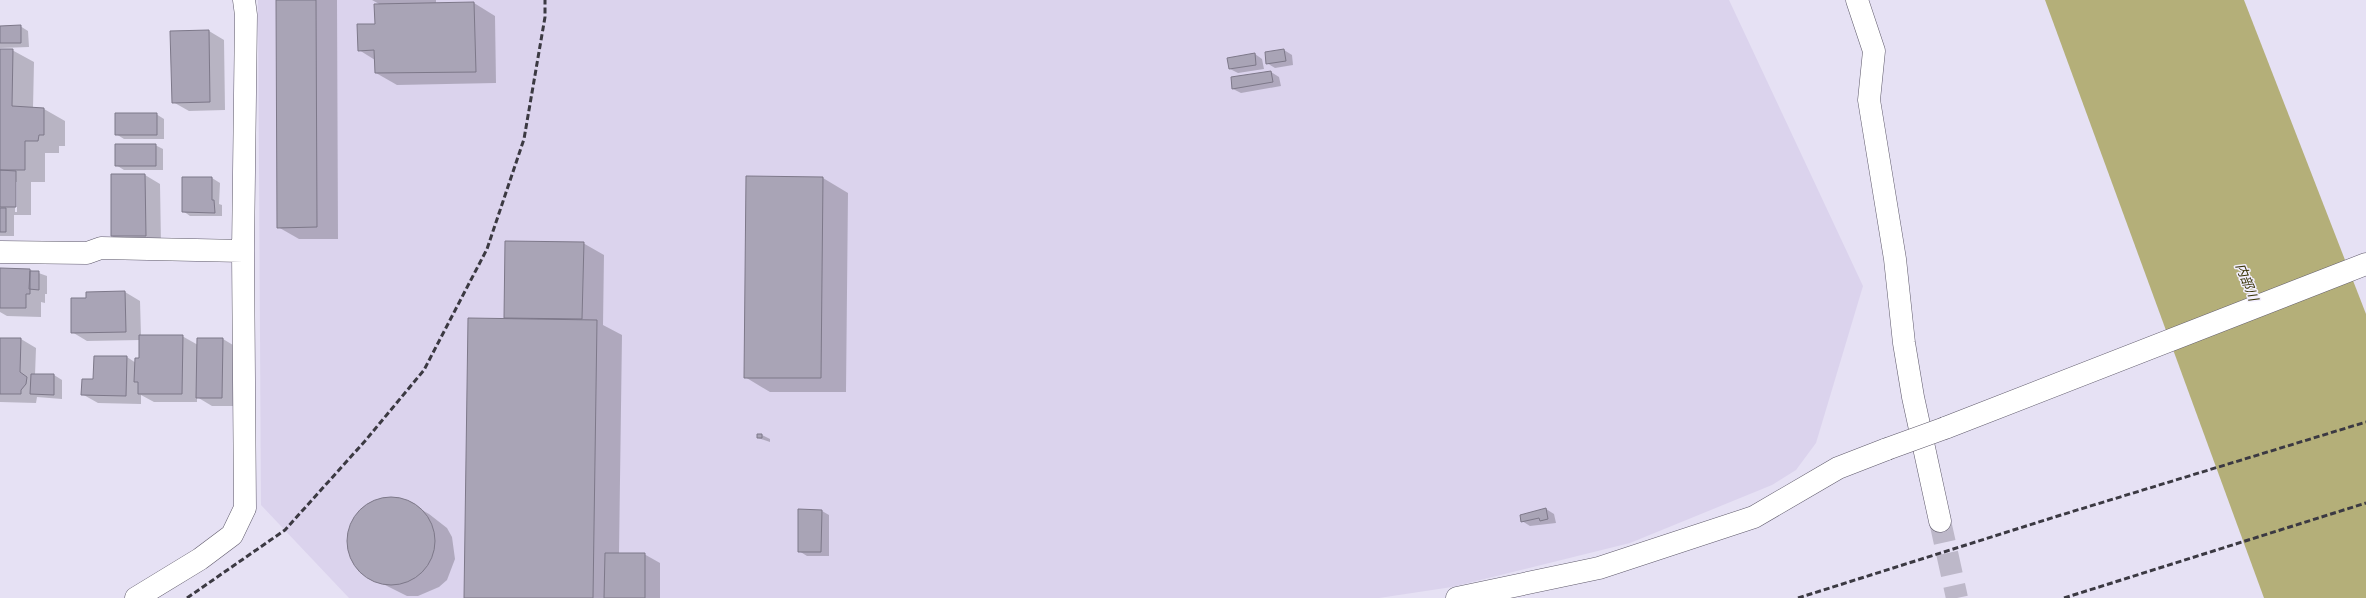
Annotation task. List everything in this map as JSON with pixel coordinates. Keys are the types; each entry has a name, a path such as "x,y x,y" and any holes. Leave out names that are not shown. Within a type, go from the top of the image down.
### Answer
{"street":[{"path":"136,598 200,559 232,535 245,508 243,252 246,16 244,0"},
{"path":"1857,0 1874,51 1868,100 1895,259 1904,343 1913,397 1940,521"},
{"path":"0,252 87,253 101,248 243,252"},
{"path":"1457,598 1599,568 1754,517 1838,468 2023,399 2366,264"}],"shaded area":[{"path":"258,0 1729,0 1863,286 1816,443 1796,470 1772,485 1630,543 1452,587 1379,598 349,598 261,505"}],"water":[{"name":"内部川","path":"2045,0 2244,0 2366,314 2366,598 2264,598"}],"building":[{"path":"276,0 316,0 317,227 277,228"},
{"path":"474,2 476,72 375,73 374,50 358,51 357,24 375,24 374,4"},
{"path":"21,25 21,43 0,43 0,26"},
{"path":"209,30 210,102 172,103 170,31"},
{"path":"0,49 13,49 12,106 44,108 44,135 39,135 38,141 25,141 25,170 0,170"},
{"path":"1284,49 1286,61 1266,64 1265,52"},
{"path":"1255,53 1256,65 1229,69 1227,58"},
{"path":"1271,71 1273,82 1232,89 1231,77"},
{"path":"115,113 157,113 157,135 115,135"},
{"path":"115,144 156,144 156,166 115,166"},
{"path":"0,170 16,171 16,207 0,207"},
{"path":"111,174 145,174 146,236 111,236"},
{"path":"746,176 823,177 821,378 744,378"},
{"path":"182,177 212,177 212,200 214,200 215,213 182,212"},
{"path":"0,208 6,208 6,232 0,232"},
{"path":"505,241 584,242 582,319 504,318"},
{"path":"0,268 30,269 30,294 26,294 26,308 0,308"},
{"path":"30,271 39,271 39,290 29,289"},
{"path":"125,291 126,332 71,333 71,298 86,298 86,292"},
{"path":"468,318 597,320 593,598 464,598"},
{"path":"139,335 183,335 182,394 138,394 138,382 134,382 135,358 139,358"},
{"path":"0,338 21,338 20,372 27,377 26,384 21,390 21,394 0,394"},
{"path":"197,338 223,338 222,398 196,398"},
{"path":"94,356 127,356 126,396 81,395 82,379 93,379"},
{"path":"31,374 54,374 54,395 30,394"},
{"path":"757,434 762,434 762,438 757,438"},
{"path":"391,497 408,501 422,510 431,524 435,541 431,558 422,572 408,581 391,585 374,581 360,572 351,558 347,541 351,524 360,510 374,501"},
{"path":"1546,508 1548,519 1540,521 1539,518 1521,522 1520,515"},
{"path":"798,509 822,510 821,552 798,552"},
{"path":"605,553 645,553 645,598 604,598"}],"tunnel":[{"path":"1940,521 1957,598"}],"railway":[{"path":"187,598 285,530 365,441 424,370 487,249 524,139 545,17 545,0"},
{"path":"1798,598 2061,515 2366,422"},
{"path":"2064,598 2366,503"}]}
